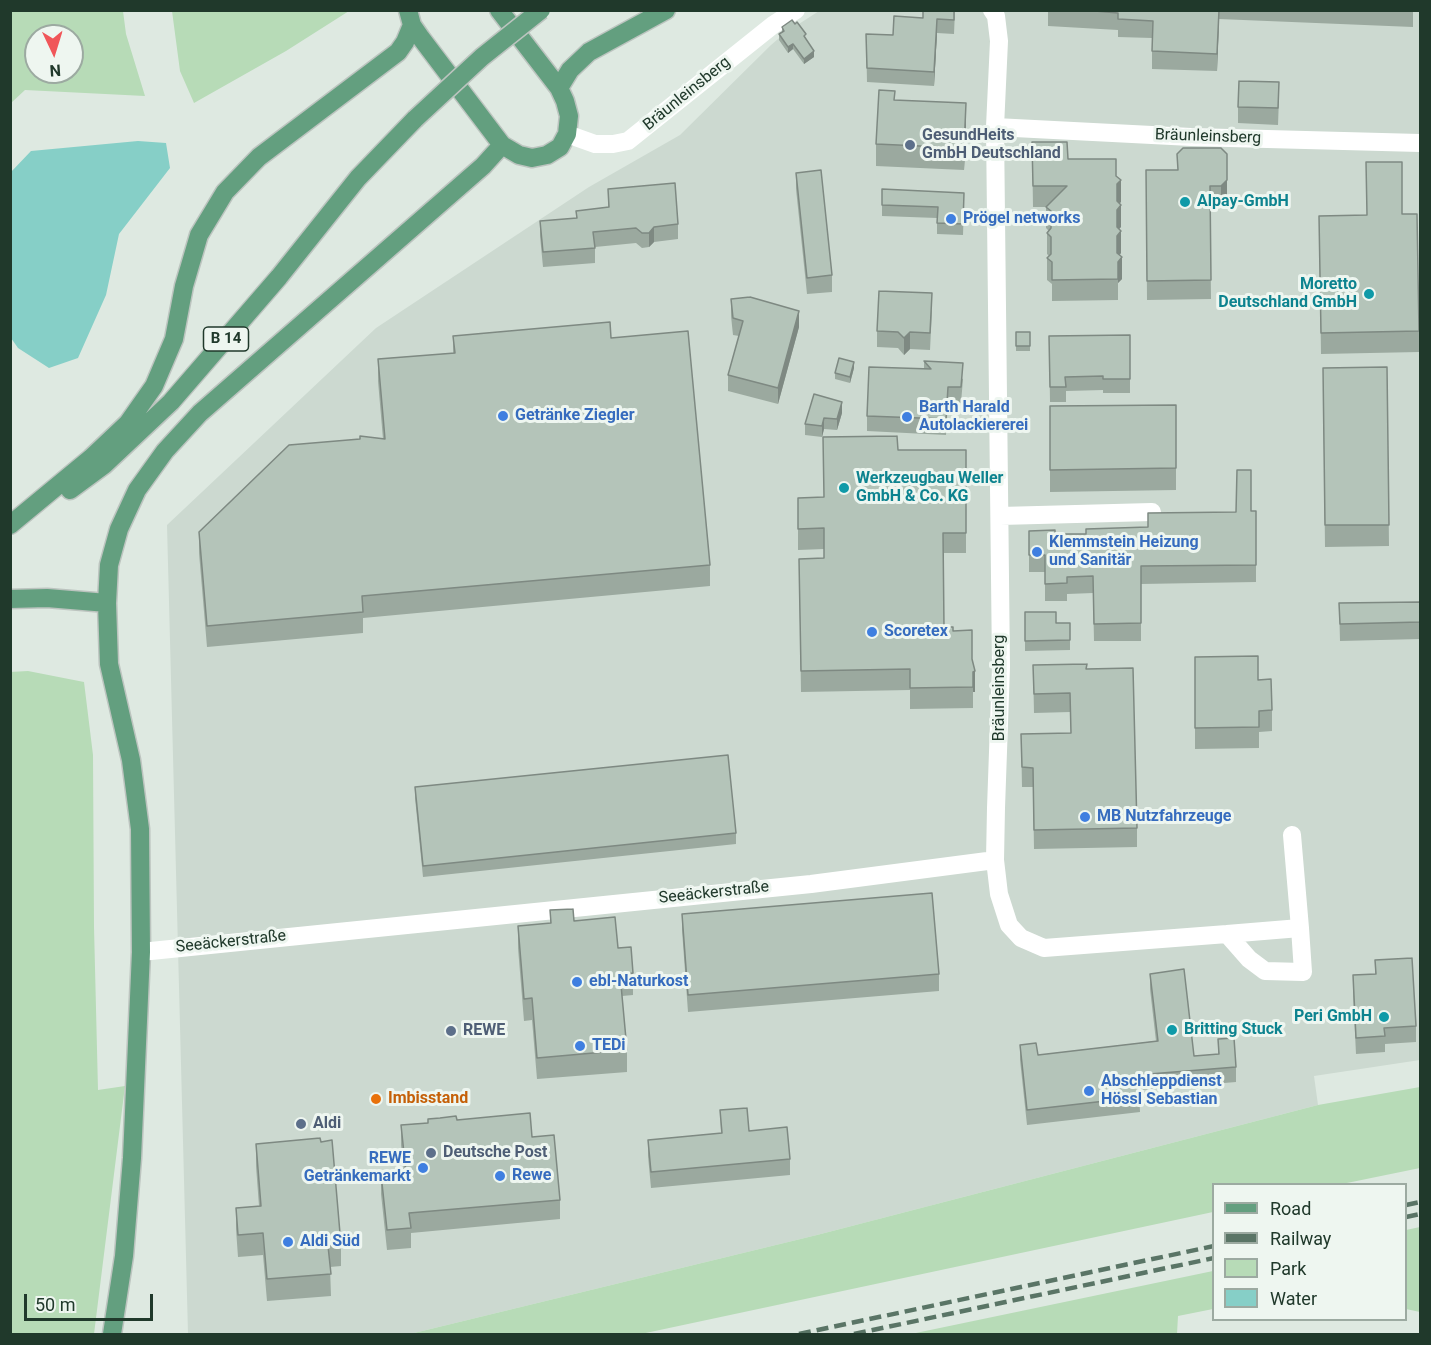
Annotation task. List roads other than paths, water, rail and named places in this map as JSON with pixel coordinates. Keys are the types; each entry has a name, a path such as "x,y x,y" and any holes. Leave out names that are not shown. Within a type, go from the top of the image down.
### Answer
{"main road":[{"path":"410,18 502,145 519,155 532,158 547,155 560,147 567,134 569,116 559,88 499,10"},
{"name":"B 14","path":"10,531 104,465 171,402 279,277 358,178 415,119 482,57 541,10"},
{"path":"559,88 570,70 589,52 666,10"},
{"path":"10,525 91,458 128,423 154,387 174,339 184,286 199,236 225,192 259,158 398,52 405,42 410,18"},
{"path":"112,1335 124,1256 132,1158 141,952 140,829 131,760 109,664 107,603 109,565 119,529 137,490 165,451 209,406 483,166 502,145"},
{"path":"10,599 47,598 107,603"}],"street":[{"name":"Bräunleinsberg","path":"567,134 595,144 628,141 773,25 796,10"},
{"name":"Bräunleinsberg","path":"992,10 996,16 999,40 995,127 1001,667 995,860"},
{"name":"Bräunleinsberg","path":"995,127 1191,137 1420,143"},
{"path":"1000,516 1152,512"},
{"path":"1227,934 1249,959 1265,971 1303,972 1292,835"},
{"path":"995,860 999,894 1009,925 1021,938 1044,948 1300,928"},
{"name":"Seeäckerstraße","path":"141,952 811,884 995,860"}],"water":[{"path":"138,141 166,143 170,168 119,234 106,295 78,358 49,368 18,348 11,338 11,172 31,151"}],"railway":[{"path":"1407,1205 1420,1202"},
{"path":"1407,1217 1420,1214"},
{"path":"799,1334 1212,1246"},
{"path":"854,1334 1212,1258"}],"place":[{"name":"GesundHeits GmbH Deutschland","path":"910,145"},
{"name":"Alpay-GmbH","path":"1185,202"},
{"name":"Prögel networks","path":"951,219"},
{"name":"Moretto Deutschland GmbH","path":"1369,294"},
{"name":"Getränke Ziegler","path":"503,416"},
{"name":"Barth Harald Autolackiererei","path":"907,417"},
{"name":"Werkzeugbau Weller GmbH & Co. KG","path":"844,488"},
{"name":"Klemmstein Heizung und Sanitär","path":"1037,552"},
{"name":"Scoretex","path":"872,632"},
{"name":"MB Nutzfahrzeuge","path":"1085,817"},
{"name":"ebl-Naturkost","path":"577,982"},
{"name":"Peri GmbH","path":"1384,1017"},
{"name":"Britting Stuck","path":"1172,1030"},
{"name":"REWE","path":"451,1031"},
{"name":"TEDi","path":"580,1046"},
{"name":"Abschleppdienst Hössl Sebastian","path":"1089,1091"},
{"name":"Imbisstand","path":"376,1099"},
{"name":"Aldi","path":"301,1124"},
{"name":"Deutsche Post","path":"431,1153"},
{"name":"REWE Getränkemarkt","path":"423,1168"},
{"name":"Rewe","path":"500,1176"},
{"name":"Aldi Süd","path":"288,1242"}]}
